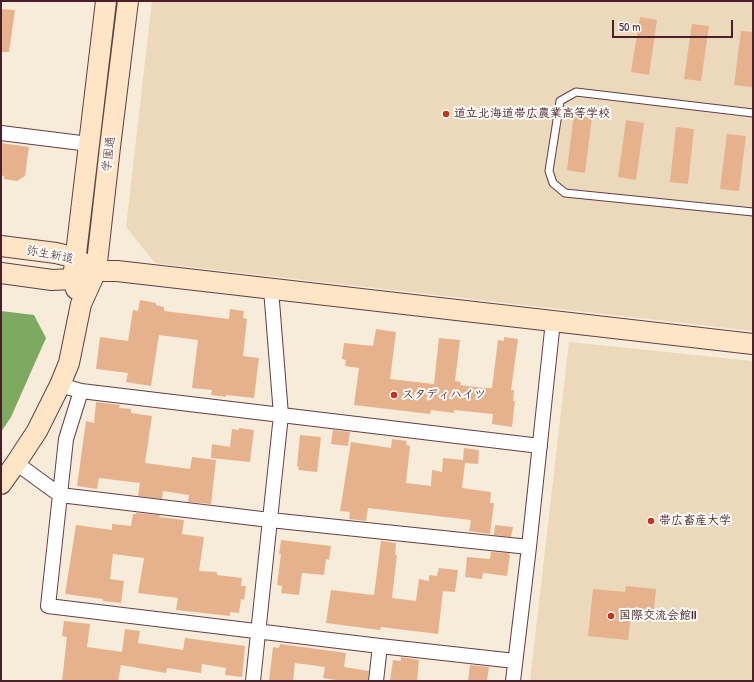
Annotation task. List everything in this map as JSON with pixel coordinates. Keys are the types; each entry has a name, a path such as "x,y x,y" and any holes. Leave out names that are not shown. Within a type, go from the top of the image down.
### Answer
{"street":[{"name":"学園通","path":"81,304 73,279 106,1"},
{"name":"学園通","path":"1,484 37,431 60,385 68,363 81,304 96,271 128,1"},
{"path":"1,133 89,144"},
{"name":"弥生新道","path":"1,246 56,253 76,258 96,271"},
{"path":"96,271 117,271 753,344"},
{"name":"弥生新道","path":"1,273 52,280 73,279 96,271"},
{"path":"253,681 281,415 271,289"},
{"path":"513,681 553,320"},
{"path":"60,385 81,391 540,446"},
{"path":"81,391 66,439 48,606 515,661"},
{"path":"16,463 60,495 270,520 529,547"},
{"path":"376,681 380,646"}],"lane":[{"path":"753,113 576,92 560,100 549,171 553,183 565,193 753,212"}],"shaded area":[{"name":"道立北海道帯広農業高等学校","path":"152,1 753,1 753,331 155,263 126,227"},
{"name":"帯広畜産大学","path":"569,342 753,361 753,681 530,681"}],"green space":[{"path":"1,311 34,315 46,338 11,417 1,432"}],"building":[{"path":"1,9 15,10 9,52 1,52"},
{"path":"640,17 657,20 649,75 631,72"},
{"path":"692,24 709,26 701,81 684,79"},
{"path":"741,31 753,32 752,87 734,85"},
{"path":"574,114 592,117 585,173 567,170"},
{"path":"626,120 644,123 636,180 618,177"},
{"path":"676,127 694,129 688,184 670,182"},
{"path":"727,134 746,136 739,191 720,189"},
{"path":"1,143 29,147 25,176 17,181 4,179 4,176 1,175"},
{"path":"140,300 156,303 156,305 164,307 164,311 229,319 230,309 244,311 243,318 247,319 243,356 259,358 254,398 211,395 212,390 192,388 198,340 159,335 151,386 126,382 128,373 96,369 100,337 128,341 133,310 138,311"},
{"path":"376,329 396,332 390,379 434,384 439,338 460,340 455,381 461,382 460,385 484,388 492,388 498,340 504,341 504,337 518,339 511,390 514,390 513,401 515,401 512,427 492,424 493,414 454,410 454,413 431,410 430,414 354,405 359,368 345,366 346,360 342,359 344,343 373,346"},
{"path":"96,402 120,405 119,408 131,409 131,413 152,416 145,463 190,469 192,457 216,460 211,504 188,502 189,495 163,491 162,499 138,496 140,483 99,478 97,489 77,486 86,421 94,423"},
{"path":"239,428 254,430 250,462 211,458 212,444 230,447 232,429 239,430"},
{"path":"333,430 350,432 348,446 331,444"},
{"path":"300,435 321,437 317,472 298,470 299,467 297,466"},
{"path":"392,439 407,441 406,445 410,446 406,483 431,486 432,470 442,472 443,458 463,460 464,448 479,450 478,464 465,463 462,488 491,492 490,503 494,503 490,534 469,531 471,520 368,508 366,521 349,519 350,512 340,511 351,442 391,448"},
{"path":"133,514 160,515 159,517 184,520 182,534 204,537 199,571 217,572 217,575 242,578 241,586 246,586 244,600 241,599 239,613 230,612 230,616 176,610 178,598 138,593 144,558 113,554 110,579 124,581 121,603 65,594 76,525 112,530 112,524 131,526"},
{"path":"495,525 513,527 511,537 494,535"},
{"path":"281,540 331,546 329,560 326,559 324,575 302,573 299,595 281,593 282,586 277,585 281,554 279,554"},
{"path":"381,541 396,543 395,555 397,555 392,598 416,601 419,579 429,581 429,575 437,576 439,568 458,570 455,592 443,591 438,634 381,627 380,630 326,623 331,590 374,595"},
{"path":"491,552 509,553 507,576 483,573 482,579 465,577 467,557 490,559"},
{"name":"国際交流会館II","path":"626,586 656,589 653,617 631,614 628,640 588,636 593,589 625,592"},
{"path":"64,621 90,624 87,647 122,652 125,629 140,631 138,643 183,650 185,638 245,646 242,677 225,675 226,668 202,664 201,673 167,668 166,673 121,665 118,681 62,681 67,637 62,636"},
{"path":"280,644 346,653 344,667 369,671 368,681 344,681 323,678 325,667 295,663 293,681 269,681 273,647 279,648"},
{"path":"401,657 419,660 417,681 390,681 393,660 401,661"},
{"path":"470,665 489,667 487,681 468,681"}],"place":[{"name":"道立北海道帯広農業高等学校","path":"446,114"},
{"name":"スタディハイツ","path":"394,395"},
{"name":"帯広畜産大学","path":"651,521"},
{"name":"国際交流会館II","path":"611,616"}]}
